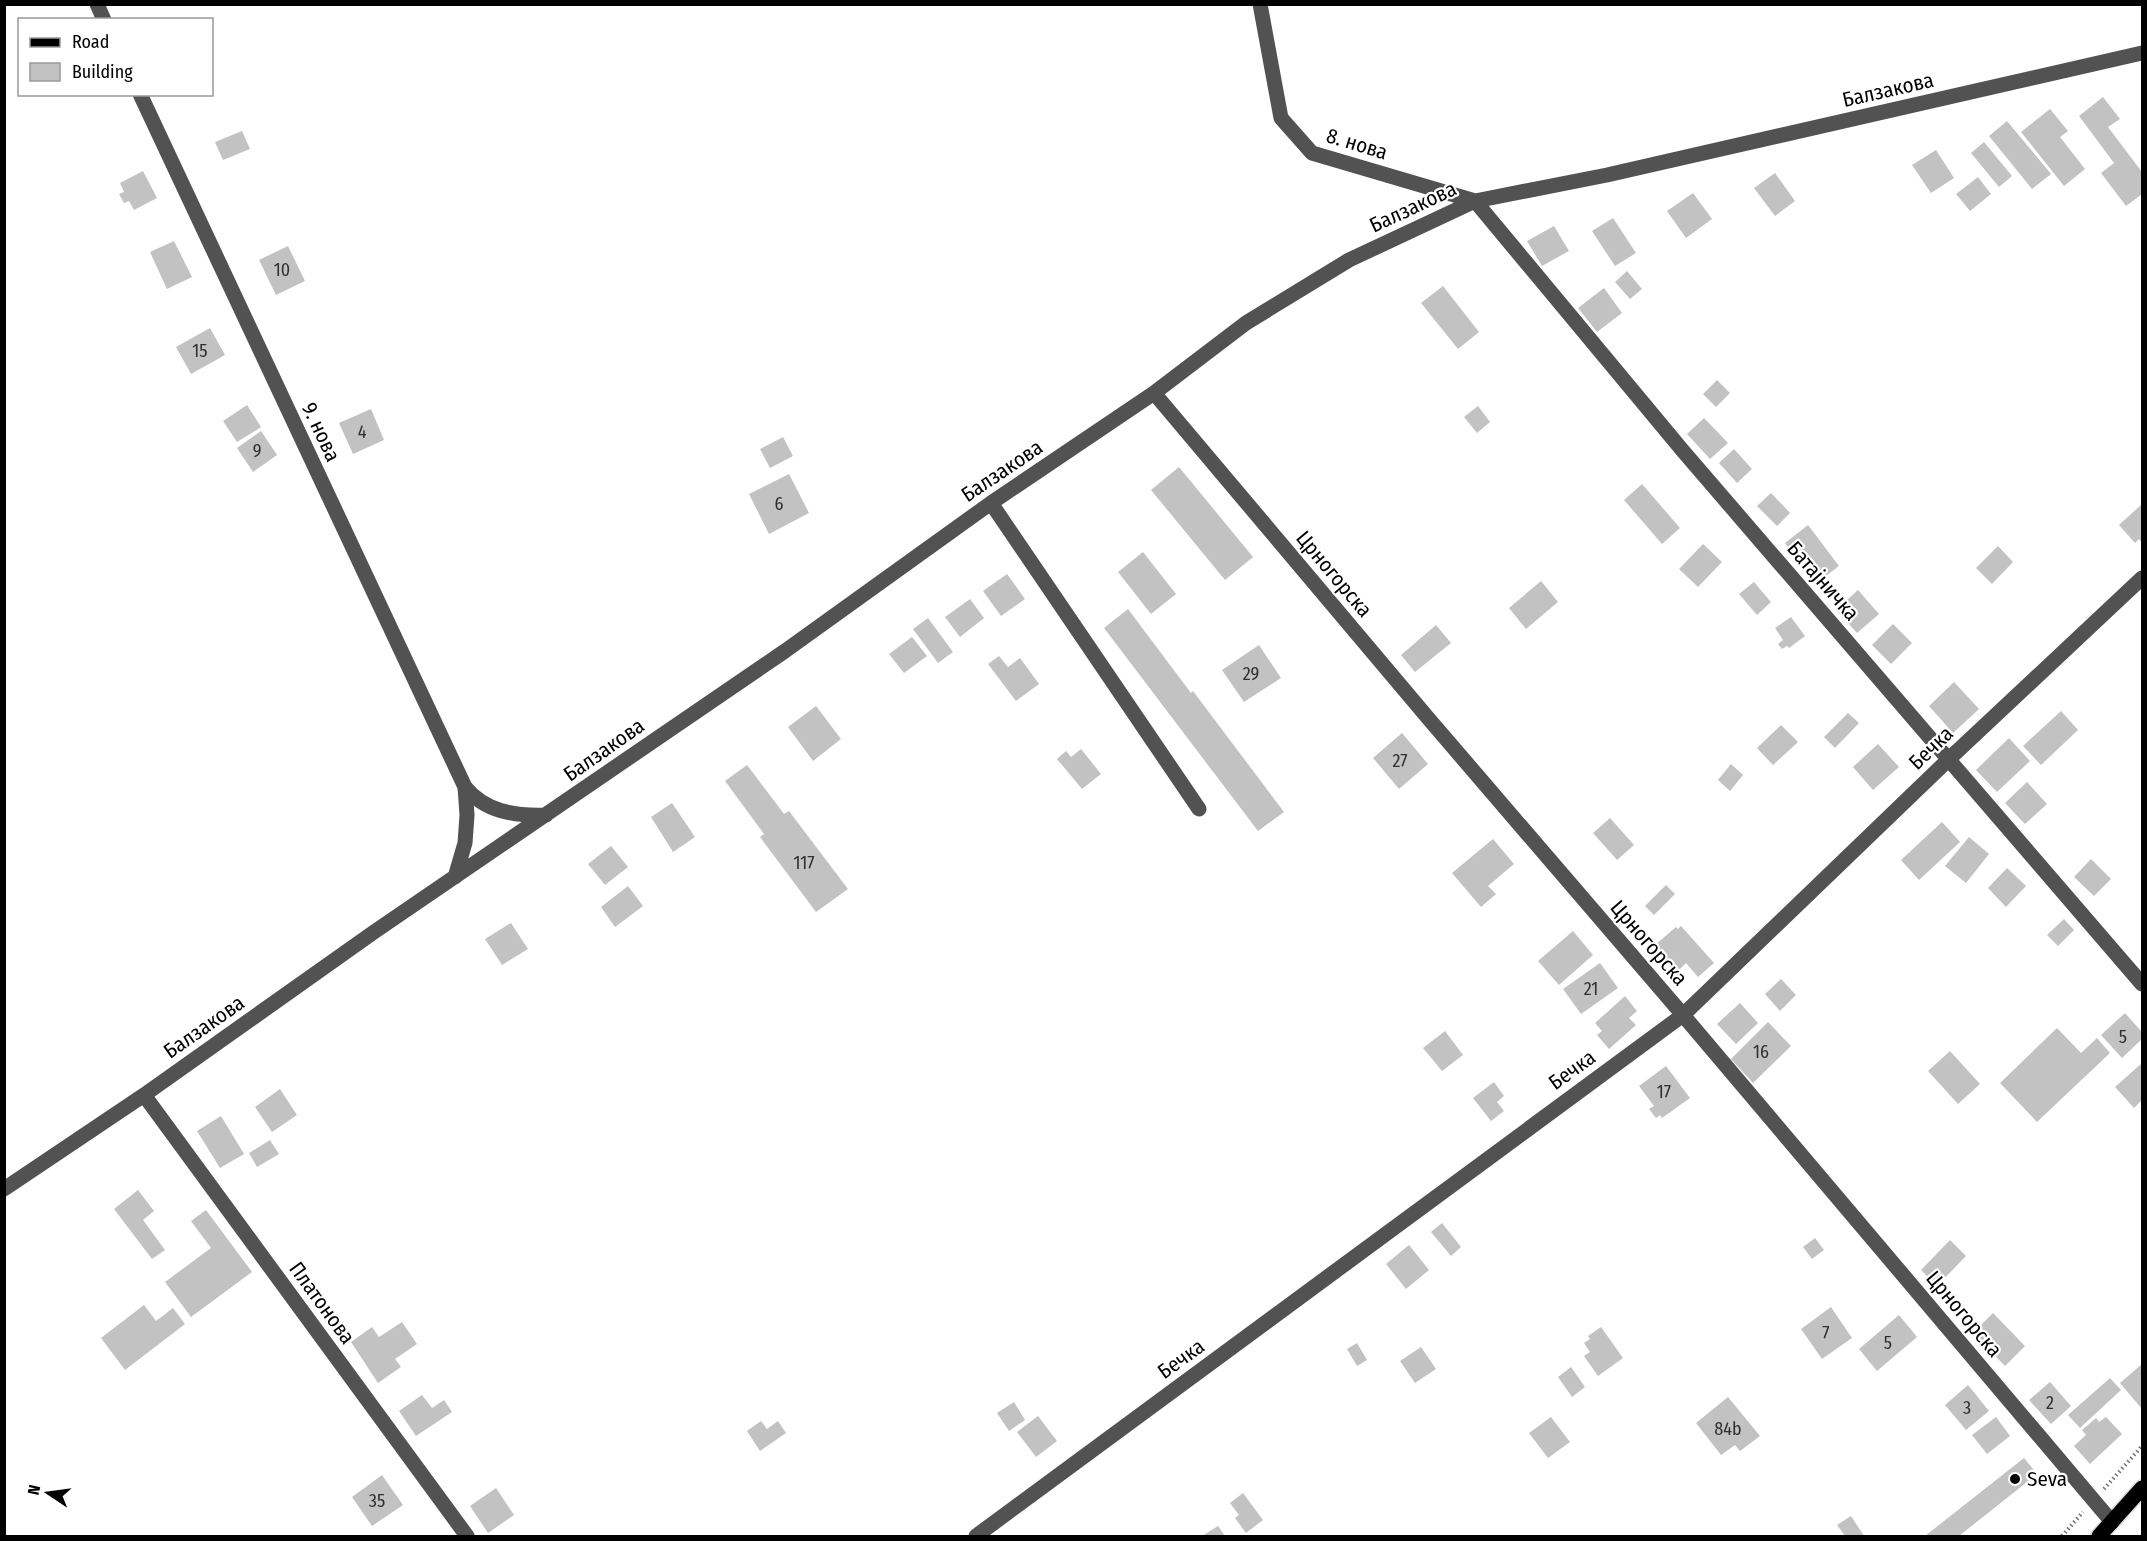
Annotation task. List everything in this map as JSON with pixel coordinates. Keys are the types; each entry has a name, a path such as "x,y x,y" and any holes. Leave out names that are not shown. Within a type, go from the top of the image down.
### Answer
{"main road":[{"path":"2099,1536 2142,1488"}],"street":[{"path":"97,4 103,18"},
{"name":"8. нова","path":"1260,4 1281,118 1312,153 1475,201"},
{"name":"Балзакова","path":"4,1189 144,1095 374,932 785,651 991,503 1154,393 1246,322 1349,260 1475,201 1533,191 1739,146 2142,53"},
{"name":"9. нова","path":"141,96 465,787 473,797 504,813 523,816 548,814"},
{"name":"Батајничка","path":"1475,201 1683,451 2142,984"},
{"name":"Црногорска","path":"1154,393 2112,1522"},
{"path":"991,503 1199,809"},
{"name":"Бечка","path":"976,1536 1683,1015 1949,759 2142,578"},
{"name":"9. нова","path":"455,877 465,843 467,815 465,787"},
{"name":"Платонова","path":"144,1095 467,1536"}],"building":[{"path":"2103,97 2120,119 2108,127 2142,172 2142,194 2126,206 2101,173 2114,163 2079,116"},
{"path":"2050,109 2068,131 2060,137 2085,169 2064,186 2021,132"},
{"path":"2007,121 2051,174 2032,189 1989,136"},
{"path":"242,131 250,149 223,160 215,142"},
{"path":"1984,142 2012,176 1999,187 1971,153"},
{"path":"1936,150 1954,178 1931,193 1912,165"},
{"path":"143,171 157,198 134,210 129,201 124,203 119,194 124,192 120,183"},
{"path":"1775,173 1795,201 1775,216 1754,188"},
{"path":"1978,177 1991,194 1970,211 1956,194"},
{"path":"1693,193 1712,219 1686,238 1667,211"},
{"path":"1613,218 1636,253 1615,266 1592,231"},
{"path":"1554,226 1569,251 1542,266 1527,241"},
{"path":"174,241 192,277 167,289 150,252"},
{"path":"288,246 305,281 276,295 259,260"},
{"path":"1627,271 1642,289 1630,299 1615,282"},
{"path":"1443,286 1479,332 1458,349 1421,303"},
{"path":"1604,288 1622,313 1597,332 1578,308"},
{"path":"210,328 225,355 191,374 176,347"},
{"path":"1717,380 1730,393 1716,407 1703,394"},
{"path":"247,405 261,427 237,442 223,421"},
{"path":"1478,406 1490,422 1477,433 1464,417"},
{"path":"371,409 384,440 353,454 339,423"},
{"path":"1704,418 1728,443 1710,459 1687,434"},
{"path":"261,431 277,455 253,472 237,448"},
{"path":"783,437 793,456 770,468 760,449"},
{"path":"1734,449 1752,469 1737,483 1719,463"},
{"path":"1179,467 1253,557 1225,580 1151,490"},
{"path":"789,474 809,513 769,534 749,494"},
{"path":"1642,484 1680,528 1662,544 1624,500"},
{"path":"1771,493 1790,513 1777,526 1757,506"},
{"path":"2142,504 2142,543 2139,539 2135,543 2119,525"},
{"path":"1808,525 1839,566 1815,584 1785,543"},
{"path":"1703,544 1722,562 1698,587 1679,569"},
{"path":"1998,546 2013,562 1992,584 1976,568"},
{"path":"1143,552 1176,594 1151,614 1118,572"},
{"path":"1007,574 1025,599 1001,616 983,591"},
{"path":"1541,581 1558,602 1526,629 1509,608"},
{"path":"1754,582 1771,602 1757,615 1739,594"},
{"path":"1858,590 1879,614 1857,633 1836,610"},
{"path":"970,599 984,618 960,637 945,617"},
{"path":"1128,609 1284,812 1258,831 1104,628"},
{"path":"1791,617 1805,636 1789,648 1787,646 1782,649 1778,644 1783,640 1775,628"},
{"path":"928,618 953,652 938,663 913,629"},
{"path":"1893,624 1912,643 1891,664 1872,645"},
{"path":"1436,625 1451,643 1415,672 1401,655"},
{"path":"912,637 927,656 904,673 889,654"},
{"path":"1259,645 1281,678 1244,702 1222,670"},
{"path":"999,656 1008,667 1020,658 1039,684 1016,701 988,664"},
{"path":"1954,682 1979,709 1953,733 1929,706"},
{"path":"816,706 841,739 813,761 788,727"},
{"path":"2061,711 2078,730 2041,765 2023,746"},
{"path":"1848,713 1859,723 1835,748 1824,737"},
{"path":"1781,725 1798,742 1773,765 1757,748"},
{"path":"1402,733 1428,764 1399,789 1373,758"},
{"path":"2009,738 2030,761 1997,792 1976,770"},
{"path":"1878,744 1899,767 1873,790 1853,767"},
{"path":"1081,749 1101,774 1082,789 1057,759 1066,751 1071,757"},
{"path":"1731,764 1743,775 1730,791 1718,780"},
{"path":"747,765 784,814 789,811 848,889 816,912 760,837 764,834 725,781"},
{"path":"2027,782 2047,804 2025,824 2005,803"},
{"path":"672,803 695,837 673,852 651,817"},
{"path":"1610,818 1634,845 1617,860 1593,833"},
{"path":"1942,822 1960,842 1919,880 1901,860"},
{"path":"1969,837 1989,854 1966,883 1945,866"},
{"path":"1493,839 1514,864 1488,886 1496,894 1481,907 1452,873"},
{"path":"611,846 628,867 605,885 588,864"},
{"path":"2091,859 2111,879 2094,896 2074,877"},
{"path":"2007,868 2026,886 2006,907 1988,888"},
{"path":"1666,885 1675,894 1654,915 1645,906"},
{"path":"628,886 643,906 615,927 601,907"},
{"path":"2064,919 2074,930 2058,946 2047,935"},
{"path":"511,923 528,949 502,965 485,939"},
{"path":"1681,926 1714,963 1698,977 1686,963 1678,971 1655,945 1676,927 1678,929"},
{"path":"1573,931 1593,955 1559,985 1538,961"},
{"path":"1600,963 1618,988 1581,1014 1563,989"},
{"path":"1781,979 1796,995 1780,1011 1765,994"},
{"path":"1625,996 1637,1011 1629,1018 1636,1025 1609,1049 1597,1035 1602,1031 1595,1023"},
{"path":"1740,1003 1758,1023 1736,1044 1717,1024"},
{"path":"2125,1013 2142,1032 2142,1039 2122,1058 2101,1035"},
{"path":"1768,1022 1791,1046 1753,1083 1731,1059"},
{"path":"2057,1028 2081,1053 2097,1038 2110,1053 2037,1122 2000,1083"},
{"path":"1445,1031 1463,1055 1442,1071 1423,1048"},
{"path":"1950,1051 1980,1084 1958,1104 1928,1071"},
{"path":"2142,1063 2142,1100 2134,1108 2115,1087"},
{"path":"1666,1066 1690,1098 1662,1118 1660,1115 1656,1118 1649,1109 1654,1106 1639,1086"},
{"path":"1494,1082 1504,1096 1497,1102 1504,1111 1491,1121 1473,1098"},
{"path":"280,1089 297,1115 272,1132 255,1107"},
{"path":"221,1116 244,1154 220,1168 197,1131"},
{"path":"270,1140 279,1154 257,1167 249,1153"},
{"path":"138,1190 154,1211 143,1220 165,1250 152,1259 114,1209"},
{"path":"206,1210 252,1272 191,1317 165,1282 211,1248 191,1221"},
{"path":"1442,1223 1461,1247 1451,1256 1431,1232"},
{"path":"1815,1238 1824,1250 1812,1259 1803,1247"},
{"path":"1950,1240 1966,1256 1937,1286 1921,1270"},
{"path":"1409,1245 1429,1270 1406,1289 1386,1264"},
{"path":"144,1305 156,1321 173,1308 185,1324 125,1370 101,1338"},
{"path":"1831,1307 1852,1338 1822,1359 1801,1329"},
{"path":"1993,1313 2025,1346 2005,1366 1973,1333"},
{"path":"1899,1315 1917,1337 1877,1371 1859,1349"},
{"path":"402,1322 417,1344 395,1359 401,1367 378,1383 351,1342 372,1327 379,1337"},
{"path":"1601,1327 1623,1358 1598,1376 1584,1356 1590,1352 1584,1343 1590,1339 1588,1336"},
{"path":"1357,1343 1367,1360 1357,1366 1347,1349"},
{"path":"1421,1347 1436,1369 1415,1383 1400,1361"},
{"path":"2142,1364 2142,1409 2120,1383"},
{"path":"1571,1367 1585,1387 1572,1397 1558,1377"},
{"path":"2110,1378 2121,1390 2080,1428 2068,1415"},
{"path":"2050,1382 2071,1406 2051,1424 2029,1400"},
{"path":"1968,1385 1989,1411 1966,1430 1945,1405"},
{"path":"422,1395 432,1408 444,1400 452,1412 416,1436 399,1411"},
{"path":"1728,1397 1760,1436 1740,1451 1735,1445 1721,1455 1696,1423"},
{"path":"1014,1402 1025,1420 1009,1431 997,1413"},
{"path":"1038,1416 1057,1441 1036,1457 1017,1432"},
{"path":"1551,1417 1570,1442 1548,1458 1529,1433"},
{"path":"1996,1417 2010,1436 1987,1454 1972,1435"},
{"path":"2106,1417 2122,1434 2090,1464 2074,1446 2086,1435 2082,1430 2096,1418 2099,1422"},
{"path":"761,1421 767,1429 778,1421 786,1433 760,1451 747,1431"},
{"path":"2024,1458 2037,1474 1959,1536 1925,1536"},
{"path":"382,1475 403,1505 372,1526 352,1497"},
{"path":"496,1488 514,1515 488,1533 470,1506"},
{"path":"1243,1493 1263,1520 1246,1533 1235,1518 1239,1515 1230,1503"},
{"path":"1851,1516 1864,1536 1845,1536 1837,1525"},
{"path":"1218,1526 1225,1536 1202,1536"}],"place":[{"name":"Seva","path":"2015,1479"}]}
